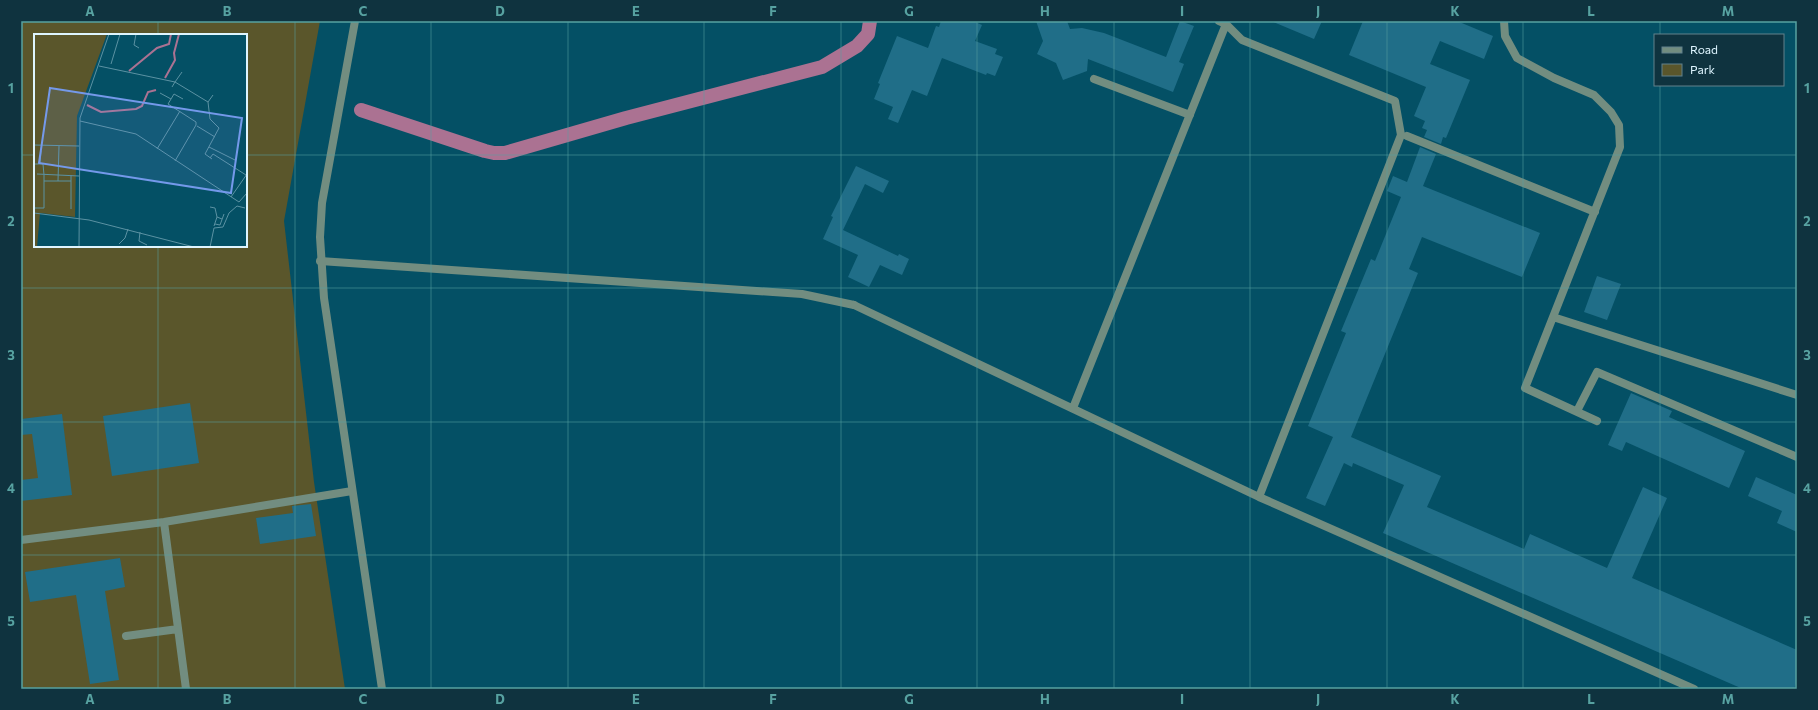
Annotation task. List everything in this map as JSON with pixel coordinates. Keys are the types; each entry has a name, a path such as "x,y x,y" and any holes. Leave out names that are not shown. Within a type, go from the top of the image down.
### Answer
{"street":[{"path":"355,21 322,203 320,262 352,491 382,689"},
{"path":"1504,21 1505,36 1517,58 1554,78 1594,95 1611,112 1619,126 1620,147 1525,388 1597,421"},
{"path":"1073,408 1190,115 1223,22 1242,40 1395,101 1401,135 1259,497"},
{"path":"1094,79 1190,115"},
{"path":"1406,136 1595,212"},
{"path":"320,262 802,294 854,305 1259,497 1694,689"},
{"path":"1553,317 1797,395"},
{"path":"1577,411 1597,372 1797,457"},
{"path":"21,540 164,522 352,491"},
{"path":"164,522 186,689"},
{"path":"126,636 178,629"}],"green space":[{"path":"21,21 320,21 284,221 314,482 345,689 21,689"}],"building":[{"path":"941,21 973,21 982,25 975,41 997,49 995,54 1003,57 995,76 987,73 986,75 942,58 927,96 912,90 898,123 888,119 893,107 874,99 880,84 878,83 897,36 928,48 936,26 939,27"},
{"path":"1036,21 1067,21 1070,29 1082,28 1104,33 1166,57 1180,21 1194,26 1179,62 1184,64 1173,92 1088,59 1087,71 1063,80 1056,63 1037,54 1043,41"},
{"path":"1271,21 1322,21 1314,39"},
{"path":"1363,21 1457,21 1493,36 1484,59 1440,41 1430,64 1470,80 1446,138 1443,137 1441,144 1424,137 1427,130 1422,128 1425,121 1414,116 1426,87 1349,55"},
{"path":"1420,147 1436,154 1423,186 1540,233 1522,277 1422,237 1409,269 1418,273 1351,437 1441,476 1427,507 1524,549 1530,534 1607,568 1643,487 1667,498 1632,578 1797,650 1797,681 1794,689 1743,689 1383,533 1404,485 1353,463 1352,467 1344,463 1325,506 1306,498 1333,437 1308,426 1346,333 1341,331 1371,259 1375,261 1401,197 1387,191 1393,176 1407,182"},
{"path":"856,166 889,181 883,193 865,184 843,230 898,256 899,254 909,259 902,275 880,265 869,287 848,277 858,255 823,239 833,217 831,216"},
{"path":"1597,276 1621,284 1607,320 1584,312"},
{"path":"1631,393 1672,411 1669,417 1745,451 1729,488 1626,442 1622,451 1608,445"},
{"path":"190,403 199,463 112,476 103,416"},
{"path":"62,414 72,495 21,501 21,480 38,478 32,434 21,435 21,419"},
{"path":"1756,477 1797,495 1797,532 1777,523 1782,511 1748,496"},
{"path":"311,504 316,536 260,544 256,518 293,513 292,506"},
{"path":"120,558 125,587 105,591 119,680 90,684 76,595 30,602 25,572"}],"waterway":[{"path":"361,110 485,151 505,153 626,118 822,67 857,46 868,34 870,21"}]}
